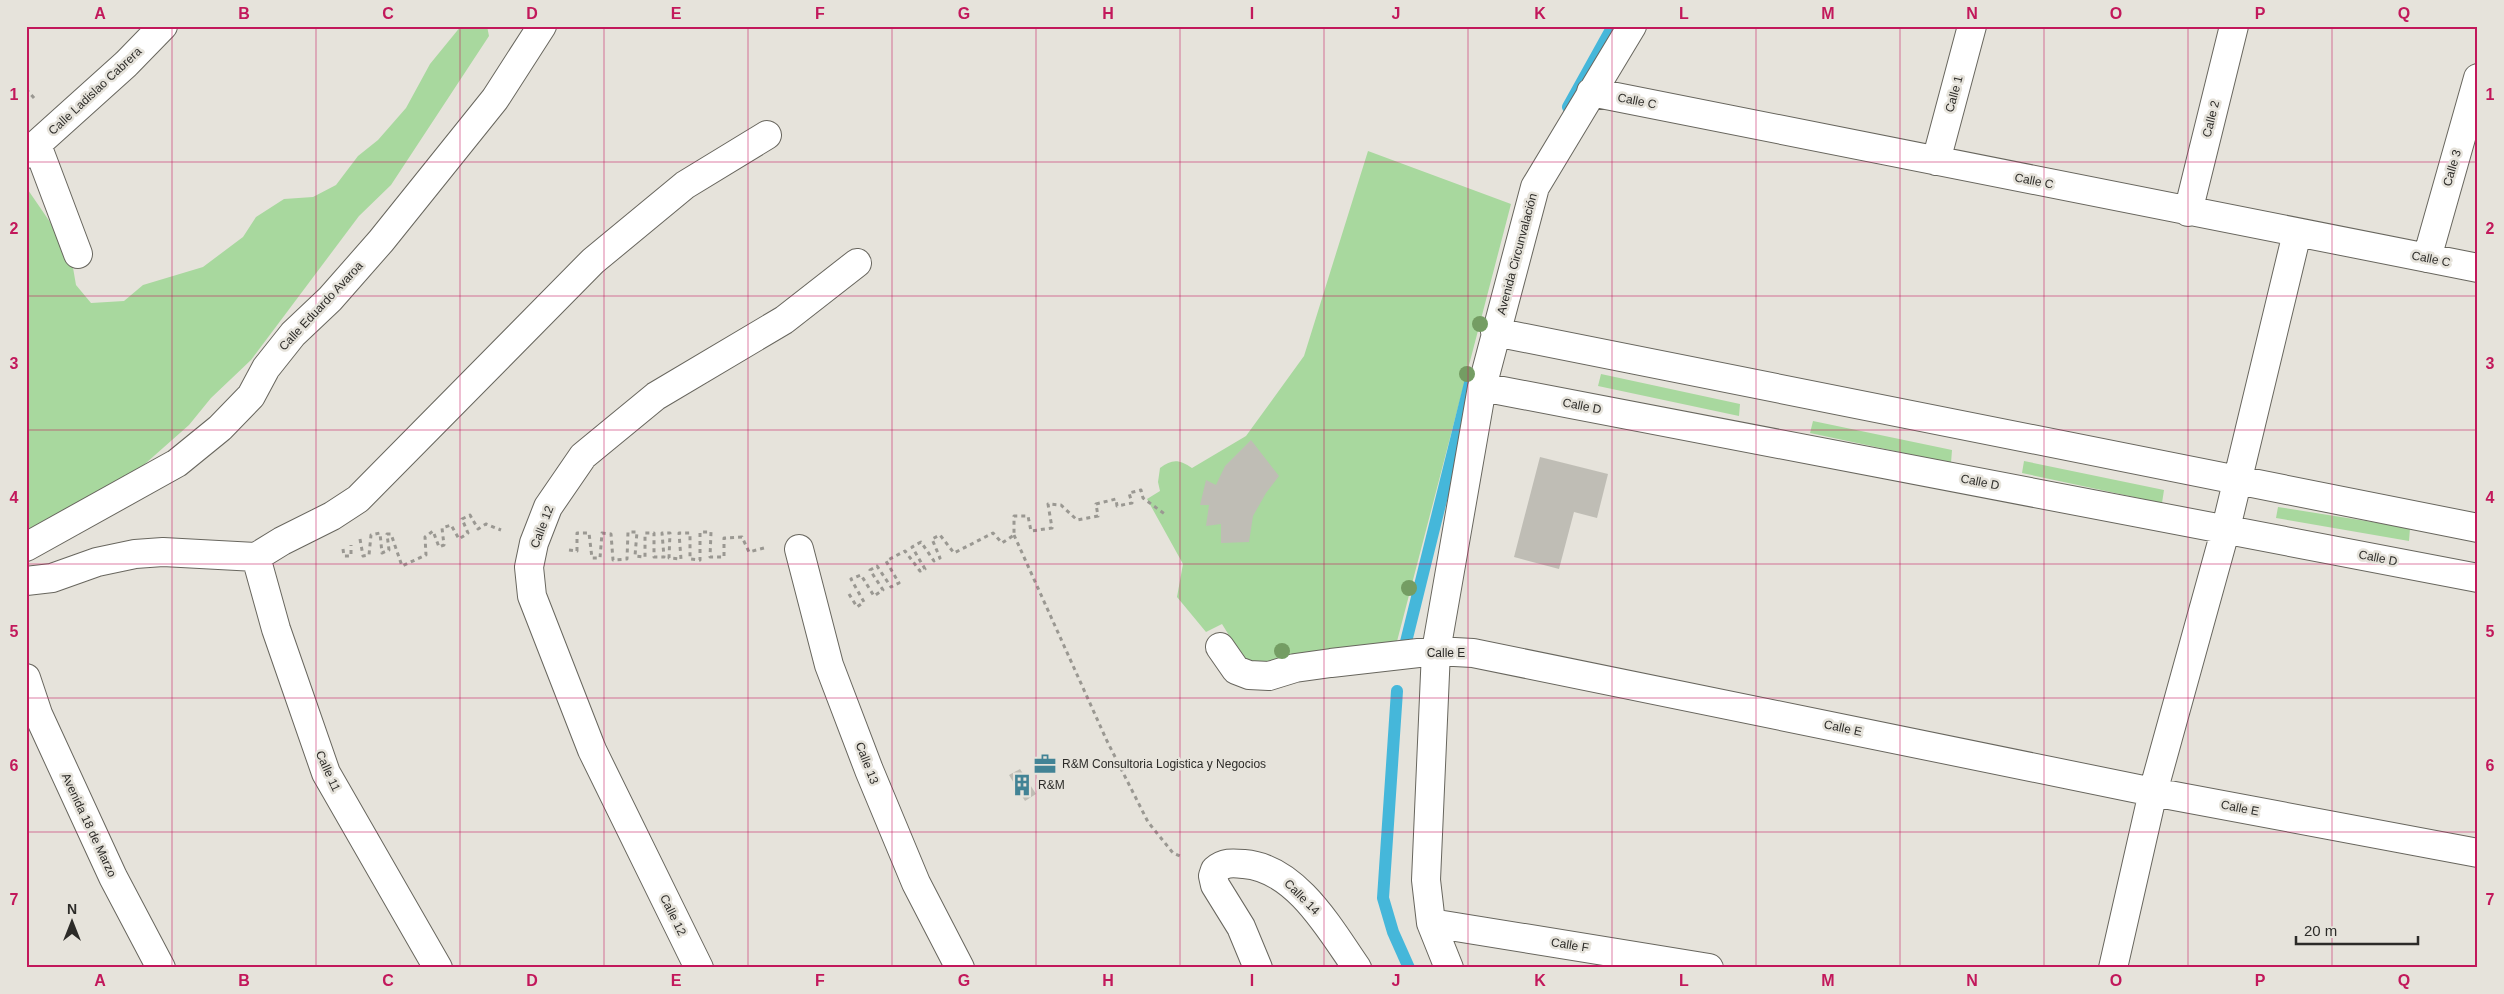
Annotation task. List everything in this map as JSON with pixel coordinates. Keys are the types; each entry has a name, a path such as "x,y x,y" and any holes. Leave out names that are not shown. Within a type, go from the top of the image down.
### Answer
{"street":[{"name":"Calle Ladislao Cabrera","path":"32,149 126,64 162,26"},
{"name":"Calle Eduardo Avaroa","path":"26,547 177,463 220,428 251,396 266,368 293,334 330,298 381,241 495,99 542,26"},
{"name":"Avenida Circunvalación","path":"1449,968 1431,923 1426,880 1436,651 1482,387 1495,332 1535,187 1632,26"},
{"name":"Calle 1","path":"1936,161 1972,26"},
{"name":"Calle 2","path":"2188,212 2234,26"},
{"name":"Calle 3","path":"2427,258 2478,78"},
{"name":"Calle C","path":"1591,92 2188,212 2478,268"},
{"path":"26,580 52,578 97,562 135,554 163,552 256,557 282,541 332,516 358,499 593,260 684,184 767,135"},
{"path":"32,149 78,254"},
{"path":"2113,968 2153,792 2238,482 2296,233"},
{"name":"Calle 12","path":"699,968 592,750 532,596 529,567 534,543 548,508 583,456 656,396 784,320 857,263"},
{"path":"1495,332 2238,482 2478,528"},
{"name":"Calle D","path":"1482,387 2226,528 2478,578"},
{"name":"Calle 13","path":"799,549 829,665 862,752 916,883 960,968"},
{"name":"Calle 11","path":"256,557 276,629 326,773 438,968"},
{"name":"Calle E","path":"1220,647 1236,670 1249,675 1269,676 1295,668 1436,651 1473,653 2153,792 2478,853"},
{"name":"Avenida 18 de Marzo","path":"26,678 38,714 113,877 160,968"},
{"name":"Calle 14","path":"1215,870 1226,864 1236,863 1252,864 1280,874 1317,911 1357,968"},
{"path":"1215,870 1213,876 1215,885 1242,927 1258,968"},
{"name":"Calle F","path":"1431,923 1709,968"}],"path":[{"path":"1166,515 1143,498 1141,490 1129,492 1132,503 1117,506 1116,499 1096,504 1098,516 1076,520 1061,505 1048,504 1052,528 1031,531 1028,516 1014,516 1014,535 1107,742 1148,822 1173,853 1215,870"},
{"path":"342,547 344,556 351,556 352,537 359,536 363,556 369,555 371,535 380,533 382,553 389,550 387,534 391,534 402,566 426,555 425,537 432,531 439,547 444,546 442,528 451,525 459,539 468,532 462,519 470,515 478,529 486,524"},
{"path":"534,543 577,551 576,532 589,532 592,558 600,558 602,533 610,534 613,560 627,559 628,532 637,532 635,556 645,557 645,532 654,532 654,557 664,557 662,532 670,532 670,558 681,559 679,533 690,533 690,559 700,560 700,532 711,532 710,557 724,557 724,538 742,537 749,552"},
{"path":"844,587 857,606 864,602 851,579 861,575 874,596 883,590 870,570 877,566 891,587 898,583 886,561 905,551 920,570 925,568 912,548 922,542 934,561 940,558 932,539 940,535 954,553 993,532 1002,543 1014,535"}],"green space":[{"path":"461,26 487,26 489,36 391,185 359,216 251,360 211,398 189,425 103,501 26,550 26,187 50,222 72,262 76,285 91,303 124,301 143,285 203,267 243,237 256,217 284,199 313,197 336,185 358,156 378,140 406,108 430,64"},
{"path":"1368,151 1511,204 1395,649 1253,674 1222,624 1206,632 1177,597 1183,564 1147,499 1160,491 1158,482 1160,468 1164,465 1176,461 1192,468 1246,436 1304,356"},
{"path":"1601,374 1740,404 1739,416 1598,386"},
{"path":"1813,421 1952,450 1951,463 1810,433"},
{"path":"2024,461 2164,490 2162,503 2022,473"},
{"path":"2278,507 2410,528 2409,541 2276,518"}],"building":[{"path":"1251,440 1279,476 1266,493 1253,516 1249,542 1221,543 1221,524 1206,526 1209,505 1200,505 1206,480 1216,485 1225,466"},
{"path":"1540,457 1608,474 1597,518 1574,512 1559,569 1514,557"},
{"name":"R&M","path":"1020,769 1036,794 1025,801 1009,775"}],"waterway":[{"path":"1568,107 1613,26"},
{"path":"1404,650 1471,379"},
{"path":"1397,691 1383,898 1393,932 1409,968"}],"place":[{"name":"R&M Consultoria Logistica y Negocios","path":"1045,764"},
{"name":"R&M","path":"1022,785"}]}
